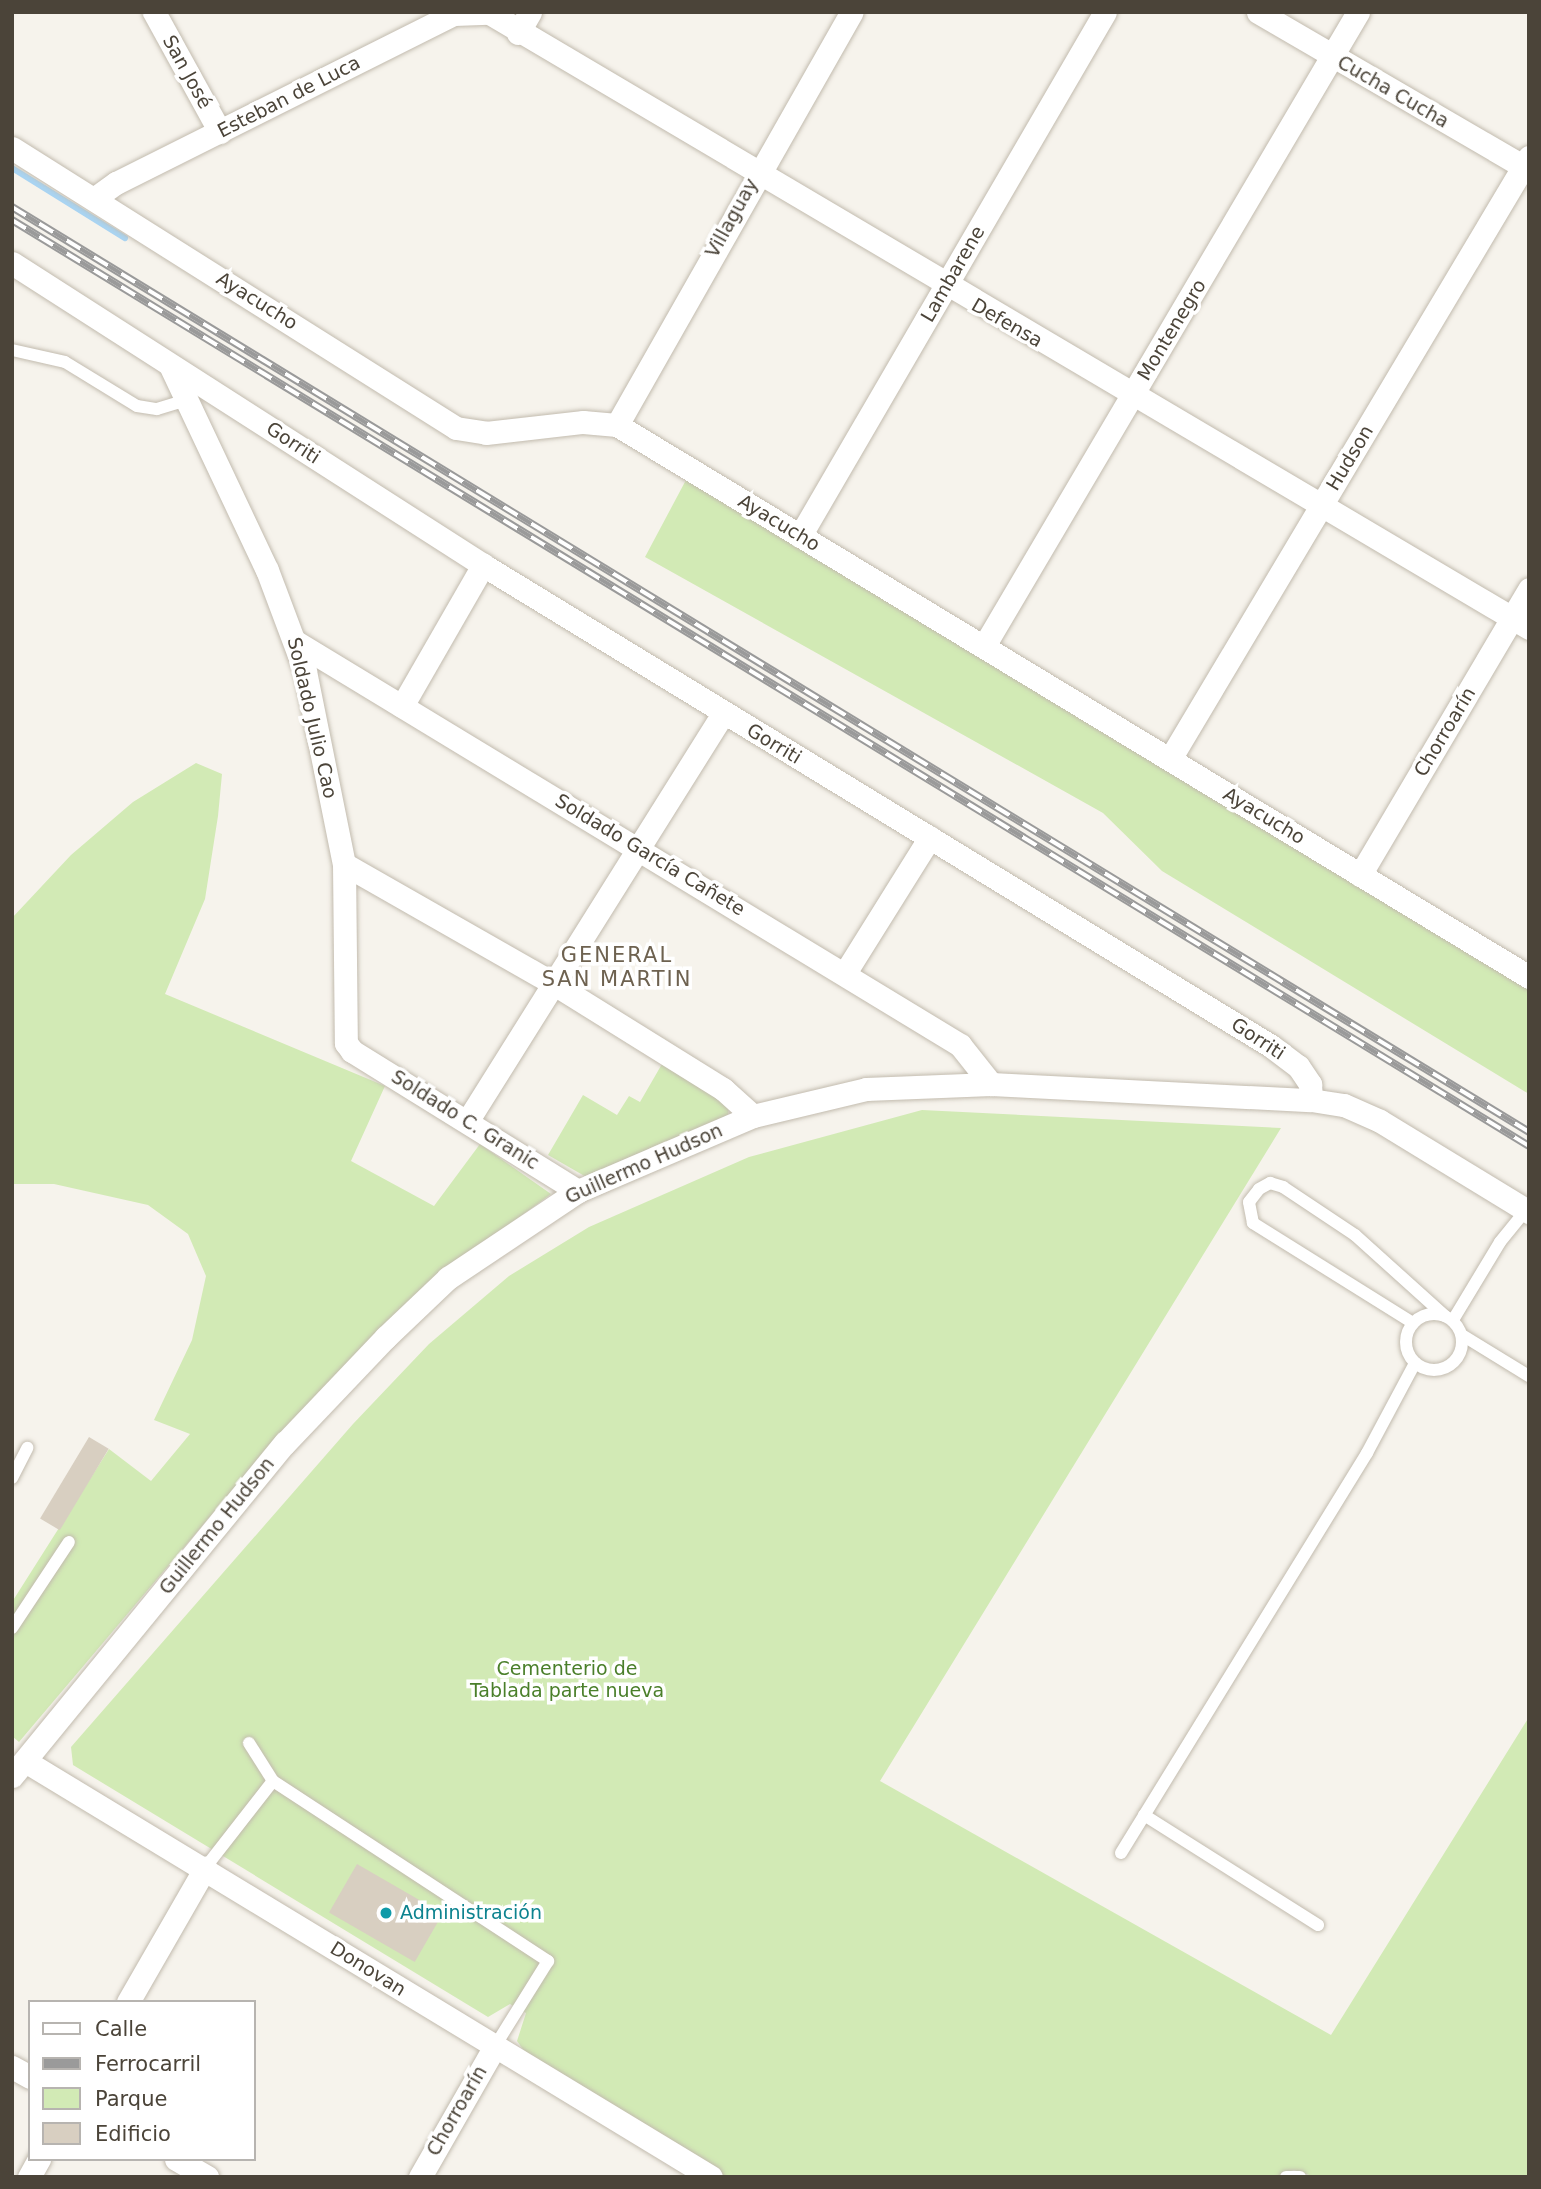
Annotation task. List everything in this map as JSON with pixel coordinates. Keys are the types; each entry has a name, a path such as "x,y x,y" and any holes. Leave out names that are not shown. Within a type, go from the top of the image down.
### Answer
{"street":[{"name":"San José","path":"154,12 219,132"},
{"path":"518,33 530,12"},
{"name":"Villaguay","path":"617,425 757,173 852,12"},
{"name":"Lambarene","path":"800,536 1105,12"},
{"name":"Cucha Cucha","path":"1258,12 1332,57 1527,164"},
{"name":"Montenegro","path":"984,646 1358,12"},
{"name":"Esteban de Luca","path":"95,198 219,132 454,14 488,13"},
{"name":"Defensa","path":"488,13 946,287 1520,623"},
{"name":"Ayacucho","path":"12,148 456,428 486,433 583,422 617,425 1529,977"},
{"name":"Hudson","path":"1170,759 1527,164"},
{"name":"Gorriti","path":"12,263 483,565 1271,1046 1298,1066 1310,1084 1311,1100"},
{"name":"Soldado Julio Cao","path":"170,365 296,642 315,713 344,864 344,1032 352,1051"},
{"path":"402,706 483,565"},
{"name":"Chorroarín","path":"1360,875 1520,623 1529,589"},
{"name":"Soldado García Cañete","path":"296,642 960,1045 991,1084"},
{"path":"468,1120 551,982 723,713"},
{"path":"845,973 930,837"},
{"path":"344,864 551,982 723,1089 753,1116"},
{"name":"Soldado C. Granic","path":"352,1051 468,1120 578,1191"},
{"name":"Guillermo Hudson","path":"17,1763 285,1443 386,1337 448,1278 578,1191 753,1116 866,1089 991,1084 1311,1100"},
{"path":"1311,1100 1344,1105 1380,1121 1527,1211"},
{"name":"Donovan","path":"17,1763 205,1868 711,2177"},
{"path":"129,2000 205,1868"},
{"name":"Chorroarín","path":"420,2177 495,2046"},
{"path":"12,2067 28,2076"},
{"path":"29,2177 37,2161"},
{"path":"179,2161 207,2177"}],"lane":[{"path":"12,350 65,362 138,406 157,409 187,400"},
{"path":"1413,1323 1254,1223 1249,1202 1259,1189 1270,1183 1283,1187 1355,1235 1449,1318 1462,1335 1529,1376"},
{"path":"1449,1318 1500,1242 1527,1211"},
{"path":"1449,1318 1428,1314 1413,1323 1406,1339 1415,1363 1432,1370 1448,1366 1460,1353 1462,1335"},
{"path":"1121,1853 1367,1453 1415,1363"},
{"path":"12,1478 27,1448"},
{"path":"12,1628 69,1542"},
{"path":"249,1743 273,1781 548,1961 495,2046"},
{"path":"205,1868 273,1781"},
{"path":"1144,1815 1318,1925"},
{"path":"1286,2177 1300,2177"}],"green space":[{"path":"686,480 1529,982 1529,1094 1162,871 1103,813 645,557"},
{"path":"196,763 222,774 218,816 205,899 165,994 385,1086 351,1161 434,1206 480,1144 551,1194 428,1284 291,1421 19,1742 12,1736 12,1602 109,1449 151,1481 190,1434 154,1420 192,1340 206,1276 188,1234 148,1205 54,1184 12,1184 12,918 71,855 133,802"},
{"path":"662,1064 729,1105 728,1116 588,1178 548,1155 583,1095 617,1115 629,1096 640,1102"},
{"name":"Cementerio de Tablada parte nueva","path":"922,1110 1281,1128 880,1781 1331,2035 1529,1717 1529,2177 1315,2177 1294,2170 1273,2177 726,2177 527,2055 517,2041 526,2013 510,2004 488,2017 73,1765 71,1747 353,1424 429,1344 509,1276 589,1227 749,1157"}],"building":[{"path":"89,1437 109,1449 60,1530 40,1518"},
{"name":"Administración","path":"357,1864 443,1914 415,1962 329,1912"}],"waterway":[{"path":"12,168 125,238"}],"railway":[{"path":"12,207 1529,1132"},
{"path":"12,220 1529,1146"}],"place":[{"name":"Administración","path":"386,1913"}],"district":[{"name":"GENERAL SAN MARTIN","path":"617,967"}]}
